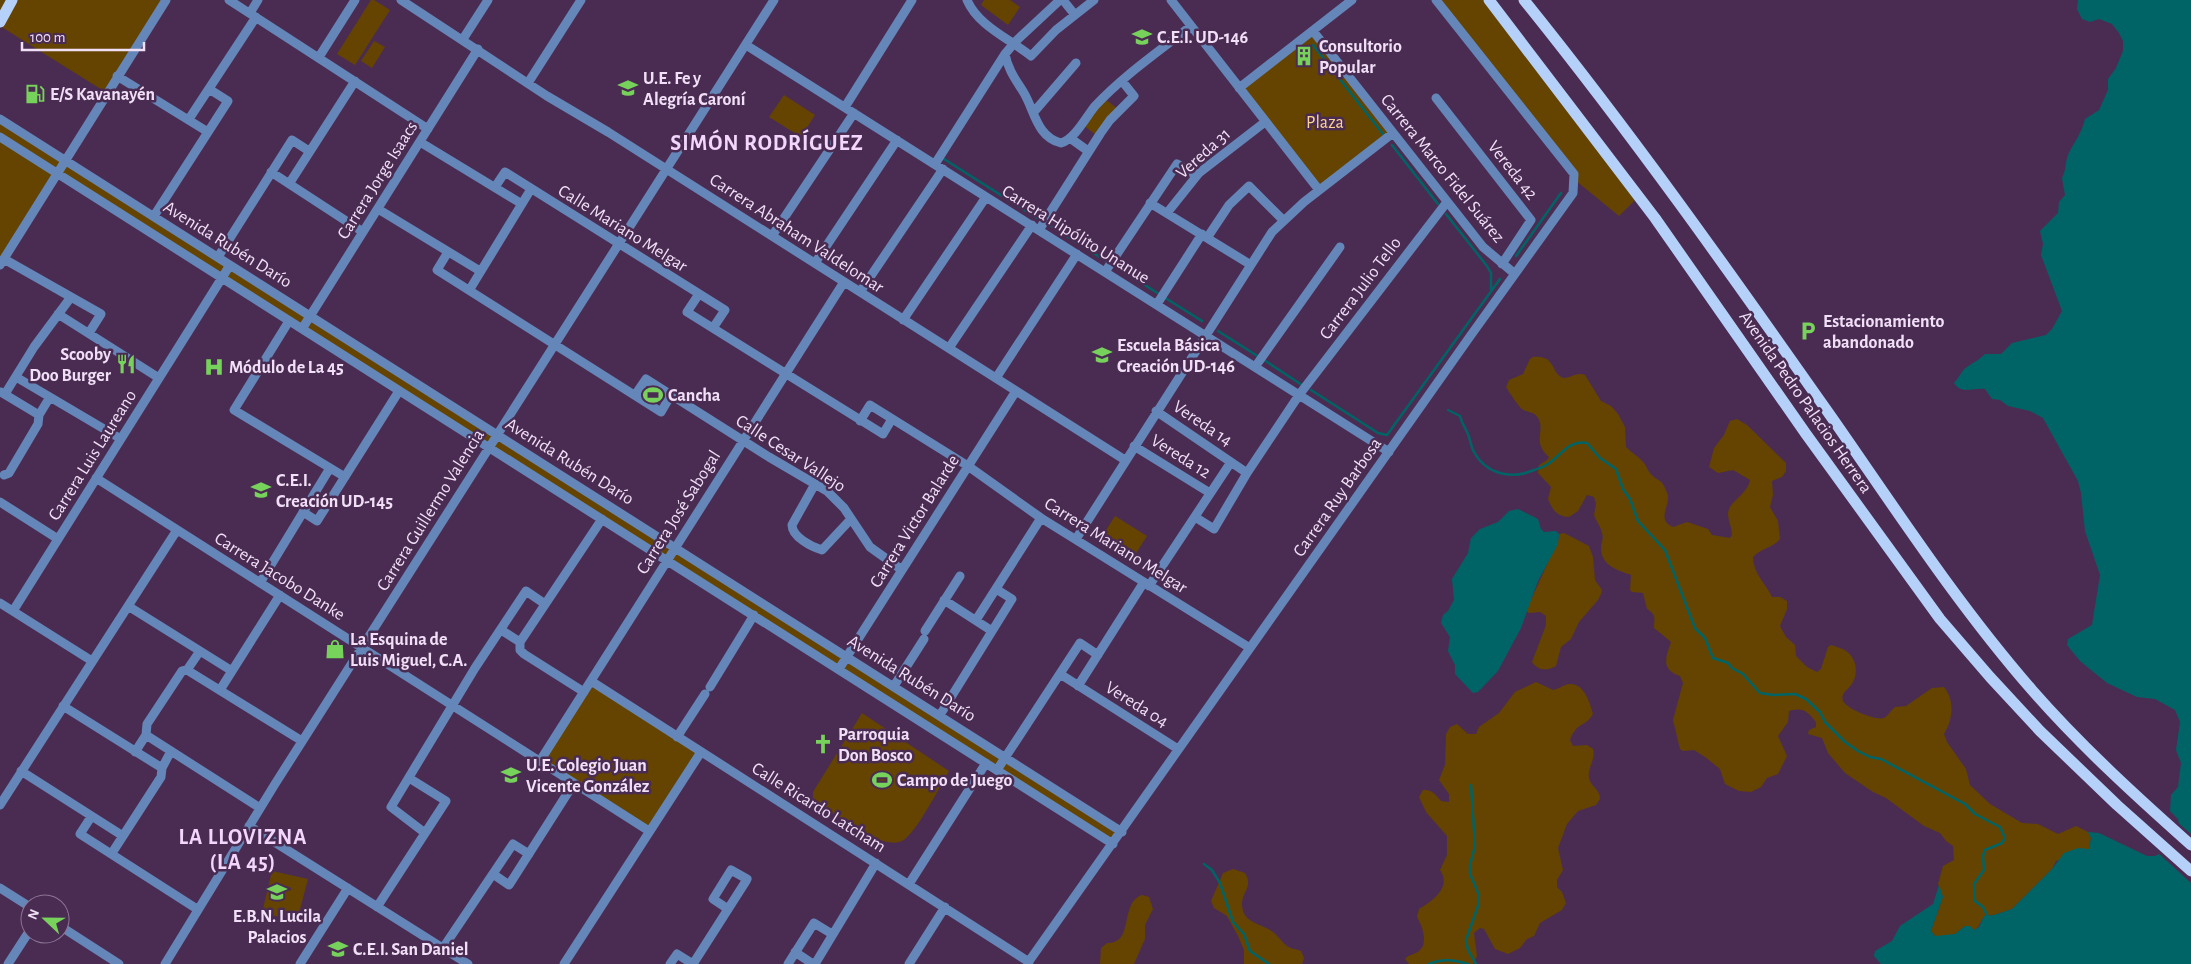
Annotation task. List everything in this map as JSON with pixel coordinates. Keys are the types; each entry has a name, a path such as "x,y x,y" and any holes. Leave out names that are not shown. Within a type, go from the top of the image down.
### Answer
{"main road":[{"path":"0,22 12,0"},
{"name":"Avenida Pedro Palacios Herrera","path":"1489,0 1655,218 1806,434 1940,619 2023,714 2117,805 2191,871"},
{"name":"Avenida Pedro Palacios Herrera","path":"1524,0 1616,117 1972,615 2044,703 2130,790 2191,845"}],"street":[{"path":"89,333 101,314 2,262 166,0"},
{"path":"229,0 428,129"},
{"path":"189,119 253,15 258,0"},
{"path":"319,57 355,0"},
{"name":"Carrera Abraham Valdelomar","path":"401,0 528,83 667,169 1125,460"},
{"path":"463,39 488,0"},
{"path":"528,83 581,0"},
{"name":"Carrera Guillermo Valencia","path":"165,964 197,909 302,741 774,0"},
{"path":"845,107 912,0"},
{"path":"968,0 970,8 978,18 1031,56 1048,37 1094,0"},
{"path":"860,292 939,167 1005,54 1014,43 1062,0 1075,15"},
{"path":"1239,88 1352,0"},
{"name":"Carrera Ruy Barbosa","path":"1113,844 1178,749 1574,193 1574,174 1436,0"},
{"path":"1172,1 1319,190"},
{"path":"1005,54 1009,70 1048,137 1061,143 1070,138 1093,108 1122,80 1191,26"},
{"name":"Carrera Marco Fidel Suárez","path":"1313,31 1483,247 1515,274"},
{"name":"Carrera Hipólito Unanue","path":"746,45 1105,272 1161,299 1205,335 1259,361 1299,395 1389,452"},
{"name":"Carrera Jorge Isaacs","path":"302,329 478,49"},
{"path":"1033,113 1076,63"},
{"path":"117,76 208,132"},
{"path":"949,348 1110,120 1134,96 1122,80"},
{"path":"290,184 309,151 355,81"},
{"path":"154,216 228,101 209,89"},
{"name":"Vereda 42","path":"1436,98 1531,220 1502,264"},
{"path":"772,236 854,113"},
{"name":"Avenida Rubén Darío","path":"0,118 1122,832"},
{"name":"Vereda 31","path":"1167,213 1196,175 1265,122"},
{"path":"1076,539 1205,335 1283,220 1393,133"},
{"name":"Avenida Rubén Darío","path":"0,137 1113,844"},
{"path":"1070,138 1088,151"},
{"path":"218,257 292,140 309,151"},
{"path":"815,263 897,140"},
{"path":"420,142 522,204"},
{"name":"Vereda 31","path":"1105,272 1177,164 1196,175"},
{"path":"271,172 363,232"},
{"name":"Calle Mariano Melgar","path":"495,187 505,172 725,310 713,328"},
{"path":"1161,299 1204,236 1229,205 1250,186 1283,220"},
{"name":"Calle Mariano Melgar","path":"480,271 532,189"},
{"path":"904,320 986,197"},
{"name":"Carrera Julio Tello","path":"1195,516 1214,529 1247,473 1299,395 1447,202"},
{"path":"1150,203 1251,265"},
{"path":"378,209 480,271 470,290"},
{"path":"1259,361 1340,247"},
{"path":"448,252 438,270 661,412 671,395"},
{"path":"996,378 1077,254"},
{"name":"Carrera Luis Laureano","path":"13,611 230,265"},
{"name":"Carrera José Sabogal","path":"540,761 844,282"},
{"name":"Calle Mariano Melgar","path":"698,294 687,312 882,434 892,419"},
{"path":"39,415 2,393 16,377 40,338 71,297"},
{"path":"58,314 159,378"},
{"path":"289,321 234,410 344,477"},
{"path":"16,377 120,439"},
{"name":"Calle Cesar Vallejo","path":"635,395 646,379 815,484 834,497 844,508 870,548 902,570"},
{"path":"303,512 317,521 399,391"},
{"name":"Carrera Victor Balarde","path":"839,669 1016,391"},
{"path":"1,476 9,473 34,432 38,424 39,415 50,397"},
{"path":"860,421 870,405 968,466"},
{"name":"Vereda 14","path":"1156,411 1247,473"},
{"name":"Vereda 12","path":"1134,446 1210,493"},
{"path":"1078,686 1231,462"},
{"name":"Carrera Mariano Melgar","path":"968,466 1041,518 1250,648"},
{"path":"260,583 330,468"},
{"name":"Carrera Jacobo Danke","path":"96,478 649,831"},
{"path":"815,484 792,524 795,533 807,543 822,550 850,519"},
{"path":"0,502 58,539"},
{"path":"976,620 1041,518"},
{"path":"584,692 524,654 520,650 520,642 602,519"},
{"path":"0,804 177,530"},
{"path":"894,686 960,576"},
{"path":"940,715 1012,599 996,589"},
{"path":"425,833 391,807 526,591 546,604"},
{"path":"220,690 280,595"},
{"path":"944,600 992,631"},
{"path":"1,605 92,661"},
{"path":"128,606 232,671"},
{"path":"677,737 754,615"},
{"path":"501,630 520,642"},
{"path":"997,770 1080,644 1098,655"},
{"path":"135,752 146,735 147,724 182,671 187,670 200,651"},
{"path":"187,670 302,741"},
{"name":"Vereda 04","path":"1060,674 1178,749"},
{"name":"Calle Ricardo Latcham","path":"590,681 909,884 1028,963"},
{"path":"63,706 162,768"},
{"path":"146,735 260,808"},
{"path":"112,854 123,836 128,832 161,777 162,768 171,751"},
{"path":"564,964 701,752"},
{"path":"909,884 986,763"},
{"path":"21,771 123,836"},
{"path":"377,906 446,801 409,778"},
{"path":"493,874 509,885 574,783"},
{"path":"91,817 80,834 197,909"},
{"path":"249,826 468,964"},
{"path":"443,948 513,844 529,854"},
{"path":"1028,963 1113,844"},
{"path":"795,952 814,964 876,863"},
{"path":"0,888 20,901"},
{"path":"300,964 348,888"},
{"path":"909,964 944,907"},
{"path":"670,964 676,954 693,964 728,909"},
{"path":"788,964 814,922 832,934"},
{"path":"70,932 119,964"},
{"path":"8,964 21,944"}],"green space":[{"path":"0,0 166,0 107,93 0,26"},
{"path":"371,0 390,10 355,65 337,54"},
{"path":"984,0 1010,0 1020,7 1008,25 981,5"},
{"path":"1436,0 1489,0 1639,196 1619,216 1575,180"},
{"name":"Plaza","path":"1313,31 1393,133 1319,190 1239,88"},
{"path":"374,41 385,47 372,68 361,61"},
{"path":"784,95 815,115 801,137 769,117"},
{"path":"1105,99 1118,109 1096,135 1083,125"},
{"path":"0,119 1122,832 1113,844 57,173 0,265"},
{"path":"1533,357 1545,358 1561,377 1566,378 1578,374 1585,375 1601,401 1611,406 1618,414 1625,427 1626,447 1646,465 1649,472 1665,488 1668,502 1665,520 1673,527 1687,522 1708,529 1712,535 1730,538 1732,535 1728,516 1729,510 1746,490 1750,480 1733,470 1718,473 1709,467 1714,448 1724,435 1730,421 1737,419 1747,425 1786,463 1786,471 1782,477 1772,481 1773,495 1770,507 1778,521 1780,539 1753,557 1757,573 1772,597 1780,597 1787,601 1787,609 1780,626 1786,637 1795,645 1796,656 1807,667 1817,672 1821,669 1828,647 1831,645 1841,648 1850,654 1855,662 1856,672 1854,681 1843,694 1843,701 1856,711 1875,718 1884,718 1895,707 1906,706 1932,688 1944,687 1948,692 1952,710 1944,734 1947,742 1966,769 1970,785 1990,804 2022,823 2038,824 2058,834 2076,826 2088,832 2091,838 2089,849 2056,861 2052,869 2012,909 1984,916 1978,927 1974,930 1965,926 1955,934 1936,937 1931,931 1943,897 1938,884 1943,866 1954,860 1953,846 1940,833 1924,826 1886,798 1873,792 1845,773 1828,753 1822,738 1808,734 1809,730 1816,727 1816,722 1807,713 1798,709 1789,711 1788,722 1778,736 1787,756 1778,774 1767,778 1761,787 1751,792 1739,791 1725,784 1720,769 1705,757 1694,750 1683,751 1680,749 1673,720 1683,683 1680,676 1669,670 1667,666 1666,658 1671,642 1654,628 1654,615 1647,609 1643,593 1630,590 1631,575 1611,566 1604,559 1601,548 1603,535 1594,515 1596,504 1594,497 1587,495 1578,511 1569,517 1561,516 1553,509 1548,499 1551,487 1538,473 1539,465 1549,457 1541,446 1540,423 1535,414 1520,407 1506,387 1509,380 1523,374 1530,359"},
{"path":"1115,516 1147,536 1133,558 1101,538"},
{"path":"1564,533 1589,546 1593,557 1595,580 1602,590 1598,600 1579,622 1571,639 1561,647 1556,666 1543,669 1537,667 1532,662 1546,625 1546,616 1540,612 1529,613 1526,611 1559,538 1559,534"},
{"path":"591,681 701,752 649,831 540,761"},
{"path":"1536,682 1553,690 1569,684 1579,687 1588,699 1593,714 1575,730 1570,740 1573,746 1587,745 1593,749 1594,753 1589,778 1599,793 1600,799 1596,805 1578,811 1567,824 1558,848 1563,870 1557,880 1557,887 1562,892 1566,903 1562,910 1540,923 1534,936 1527,939 1520,948 1508,954 1495,949 1484,929 1480,928 1474,933 1477,956 1473,964 1409,964 1405,959 1419,951 1424,944 1422,930 1417,917 1419,909 1435,898 1444,882 1440,870 1447,855 1447,836 1426,812 1419,797 1423,790 1429,790 1441,801 1449,802 1449,794 1439,780 1445,765 1446,734 1450,727 1457,724 1468,734 1476,734 1479,727 1499,713 1515,692"},
{"name":"Campo de Juego","path":"862,713 949,771 921,820 908,837 902,841 893,843 883,841 858,830 817,803 813,798 813,792"},
{"path":"1233,869 1245,873 1248,882 1242,901 1243,912 1250,920 1273,932 1289,947 1301,951 1304,958 1302,964 1244,964 1244,950 1238,936 1227,916 1214,908 1211,901 1223,873"},
{"path":"272,871 308,879 297,921 262,913"},
{"path":"1142,895 1149,897 1153,909 1145,925 1145,939 1134,964 1100,964 1101,948 1107,943 1116,942 1121,937 1131,906 1135,899"}],"shaded area":[{"path":"2078,0 2191,0 2191,964 1881,964 1874,956 1875,951 1892,941 1900,926 1933,904 1939,885 1943,897 1931,931 1935,936 1955,934 1965,926 1970,926 1974,930 1979,927 1984,916 2012,909 2052,869 2064,853 2078,848 2089,849 2091,838 2088,832 2099,833 2147,856 2155,856 2165,851 2179,825 2178,819 2170,811 2171,795 2178,787 2181,763 2176,750 2180,722 2175,710 2155,699 2137,697 2107,683 2080,661 2067,645 2068,639 2092,625 2100,575 2085,531 2078,481 2043,418 2030,411 2008,406 2000,400 1992,399 1985,389 1964,390 1957,387 1954,383 1965,368 1985,354 2001,354 2012,343 2046,335 2052,329 2062,311 2041,255 2043,244 2040,231 2058,213 2059,202 2065,195 2062,178 2068,155 2085,119 2099,110 2108,90 2108,79 2116,68 2123,51 2123,41 2112,24 2099,19 2090,22 2082,19 2077,9"},
{"path":"1518,509 1538,519 1544,532 1556,531 1559,534 1558,544 1538,581 1521,628 1498,671 1478,692 1473,693 1455,674 1455,665 1448,651 1450,637 1441,623 1443,615 1448,611 1454,600 1452,579 1468,553 1471,538 1480,529 1498,522 1509,511"}],"pier":[{"path":"2176,821 2191,834 2191,883 2157,852 2167,846 2171,832 2177,824"}],"waterway":[{"path":"1313,45 1383,134"},
{"path":"1392,145 1438,204"},
{"path":"944,159 1037,218"},
{"path":"1516,256 1561,193"},
{"path":"1446,214 1487,266 1491,273 1491,289"},
{"path":"1049,225 1106,261"},
{"path":"1116,267 1202,321"},
{"path":"1311,390 1378,433 1387,435 1500,279"},
{"path":"1218,331 1259,357"},
{"path":"1264,360 1302,385"},
{"path":"1448,410 1460,416 1473,450 1479,460 1485,466 1500,473 1525,473 1546,465 1575,443 1587,443 1600,458 1616,469 1638,521 1665,550 1695,628 1705,638 1713,658 1728,663 1732,668 1743,674 1760,693 1773,695 1795,694 1806,699 1820,712 1825,722 1845,742 1858,751 1870,757 1881,759 1965,804 1975,814 2000,827 2005,838 2002,843 1985,850 1983,856 1984,870 1974,884 1975,901 1983,907 1988,917"},
{"path":"1471,785 1475,846 1470,865 1470,874 1479,895 1478,906 1466,940 1468,950 1476,964"},
{"path":"1204,864 1212,870 1220,883 1233,922 1244,934 1250,951 1269,964"},
{"path":"1429,964 1448,960 1468,964"}],"place":[{"name":"C.E.I. UD-146","path":"1142,37"},
{"name":"Consultorio Popular","path":"1304,56"},
{"name":"U.E. Fe y Alegría Caroní","path":"628,88"},
{"name":"E/S Kavanayén","path":"35,94"},
{"name":"Estacionamiento abandonado","path":"1808,331"},
{"name":"Escuela Básica Creación UD-146","path":"1102,355"},
{"name":"Scooby Doo Burger","path":"126,364"},
{"name":"Módulo de La 45","path":"214,367"},
{"name":"Cancha","path":"653,395"},
{"name":"C.E.I. Creación UD-145","path":"261,490"},
{"name":"La Esquina de Luis Miguel, C.A.","path":"335,649"},
{"name":"Parroquia Don Bosco","path":"823,744"},
{"name":"U.E. Colegio Juan Vicente González","path":"511,775"},
{"name":"Campo de Juego","path":"882,780"},
{"name":"E.B.N. Lucila Palacios","path":"277,892"},
{"name":"C.E.I. San Daniel","path":"338,949"}],"district":[{"name":"SIMÓN RODRÍGUEZ","path":"767,142"},
{"name":"LA LLOVIZNA (LA 45)","path":"243,848"}]}
